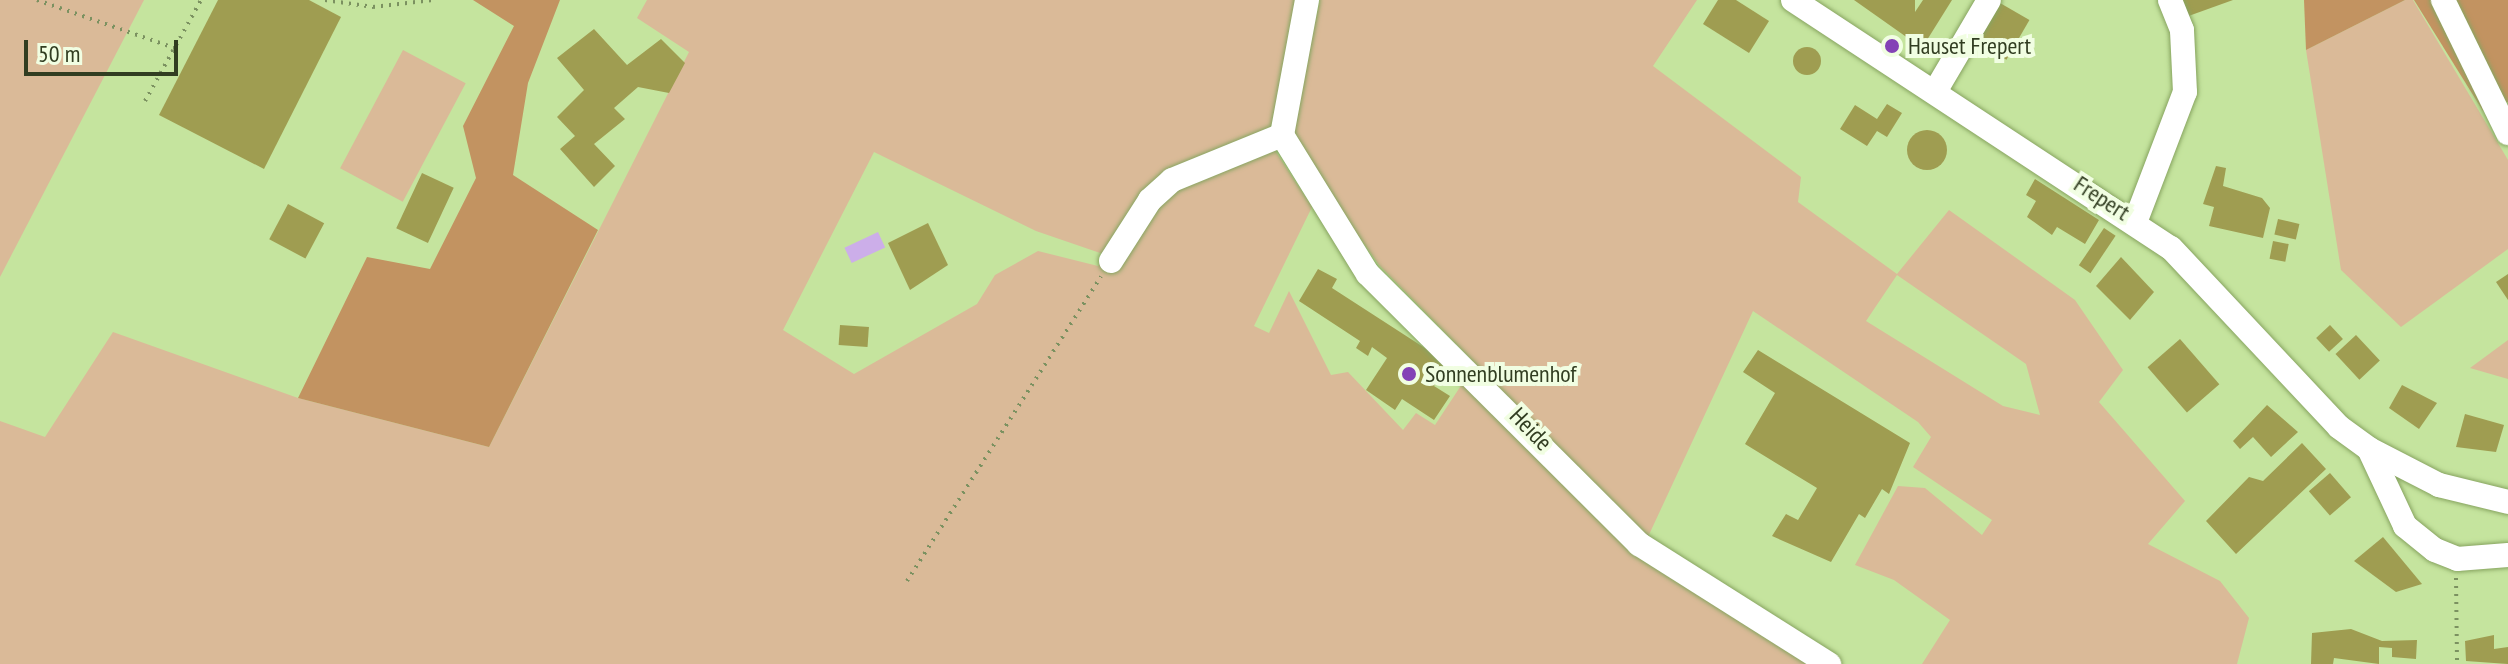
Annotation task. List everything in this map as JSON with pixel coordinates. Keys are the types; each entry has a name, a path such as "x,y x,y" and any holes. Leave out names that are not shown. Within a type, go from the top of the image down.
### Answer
{"street":[{"path":"1111,261 1150,200 1172,180 1282,135 1307,0"},
{"name":"Frepert","path":"1793,0 2136,220 2369,449 2439,485 2508,502"},
{"path":"1936,90 1989,0"},
{"path":"2136,220 2185,92 2182,30 2170,0"},
{"path":"2443,0 2508,133"},
{"name":"Heide","path":"1282,135 1368,274 1537,435 1616,522 1715,599 1829,664"},
{"name":"Frepert","path":"2369,449 2405,526 2457,559"},
{"path":"2457,559 2508,555"}],"path":[{"path":"37,0 175,48"},
{"path":"145,101 201,0"},
{"path":"325,0 373,7 433,0"},
{"path":"907,581 1111,261"},
{"path":"2457,559 2457,664"}],"shaded area":[{"path":"0,0 144,0 0,277"},
{"path":"473,0 560,0 528,83 513,175 598,230 489,447 298,398 367,257 430,269 476,178 463,126 514,26"},
{"path":"647,0 1298,0 1271,126 1274,149 1312,207 1254,326 1269,333 1289,291 1331,375 1348,372 1403,430 1416,413 1435,425 1468,375 1623,542 1808,664 0,664 0,421 45,437 113,332 298,398 489,447 689,52 637,18","holes":["874,152 1036,231 1106,255 1098,266 1038,251 995,275 977,304 854,374 783,330"]},
{"path":"1320,0 1697,0 1653,66 1801,177 1798,202 1897,274 1949,210 2075,300 2123,370 2099,402 2185,501 2148,544 2220,581 2249,618 2237,664 1922,664 1950,620 1894,580 1855,565 1898,486 1925,488 1982,535 1992,520 1913,467 1931,437 1918,422 1753,311 1647,539 1379,265 1321,183 1292,129","holes":["1897,275 2026,364 2040,415 2003,406 1866,321"]},
{"path":"2304,0 2405,0 2306,50"},
{"path":"2405,0 2413,0 2508,160 2508,249 2401,327 2341,270 2306,50"},
{"path":"2414,0 2508,0 2508,102 2483,111"},
{"path":"403,50 466,83 403,202 340,168"},
{"path":"878,232 885,247 852,263 844,248"},
{"path":"2508,340 2508,379 2470,368"}],"building":[{"path":"218,0 309,0 341,17 264,169 159,115"},
{"path":"1718,0 1736,0 1769,21 1749,53 1703,24"},
{"path":"1854,0 1915,0 1915,12 1923,0 1952,0 1922,48"},
{"path":"2177,0 2233,0 2183,18"},
{"path":"2000,3 2029,20 2006,60 1977,43"},
{"path":"594,29 627,65 661,39 685,63 669,93 638,87 614,108 625,119 594,144 615,166 594,187 560,149 575,136 557,117 584,90 557,58"},
{"path":"1807,47 1817,51 1821,61 1817,71 1807,75 1797,71 1793,61 1797,51"},
{"path":"1887,104 1902,113 1887,137 1877,131 1867,146 1840,129 1855,105 1877,119"},
{"path":"1927,130 1941,136 1947,150 1941,164 1927,170 1913,164 1907,150 1913,136"},
{"path":"2216,166 2226,168 2223,186 2262,198 2270,208 2263,238 2209,226 2214,207 2203,204"},
{"path":"422,173 454,188 428,243 396,228"},
{"path":"2035,179 2099,220 2085,244 2057,227 2052,235 2027,217 2036,201 2026,195"},
{"path":"288,204 324,223 305,259 269,239"},
{"path":"2278,219 2299,224 2296,240 2274,235"},
{"path":"928,223 948,265 910,290 888,243"},
{"path":"2104,228 2116,236 2090,273 2079,265"},
{"path":"2273,241 2289,244 2285,262 2270,259"},
{"path":"2121,257 2154,292 2130,320 2096,286"},
{"path":"1318,269 1337,279 1332,288 1448,363 1434,386 1450,396 1434,420 1402,399 1395,410 1366,390 1387,358 1372,347 1368,356 1356,348 1360,341 1299,301"},
{"path":"2508,274 2508,300 2496,282"},
{"path":"840,325 869,327 868,347 839,345"},
{"path":"2330,325 2343,339 2329,352 2316,338"},
{"path":"2356,335 2380,361 2359,380 2336,354"},
{"path":"2180,339 2219,384 2187,412 2148,367"},
{"path":"1758,350 1910,443 1889,494 1882,489 1865,518 1859,514 1831,562 1772,536 1786,514 1798,520 1817,488 1745,444 1775,393 1743,372"},
{"path":"2402,385 2437,403 2419,429 2389,408"},
{"path":"2267,405 2298,432 2271,457 2253,437 2240,449 2233,441"},
{"path":"2465,414 2504,425 2496,452 2456,447"},
{"path":"2302,443 2326,469 2236,554 2206,521 2249,477 2263,481"},
{"path":"2330,473 2351,497 2330,516 2309,491"},
{"path":"2383,537 2422,584 2396,592 2354,561"},
{"path":"2351,629 2382,641 2417,640 2416,659 2392,657 2392,648 2379,647 2379,664 2334,658 2333,664 2311,664 2312,633"},
{"path":"2494,635 2494,649 2508,647 2508,664 2466,661 2465,641"}],"place":[{"name":"Hauset Frepert","path":"1892,46"},
{"name":"Sonnenblumenhof","path":"1409,374"}]}
